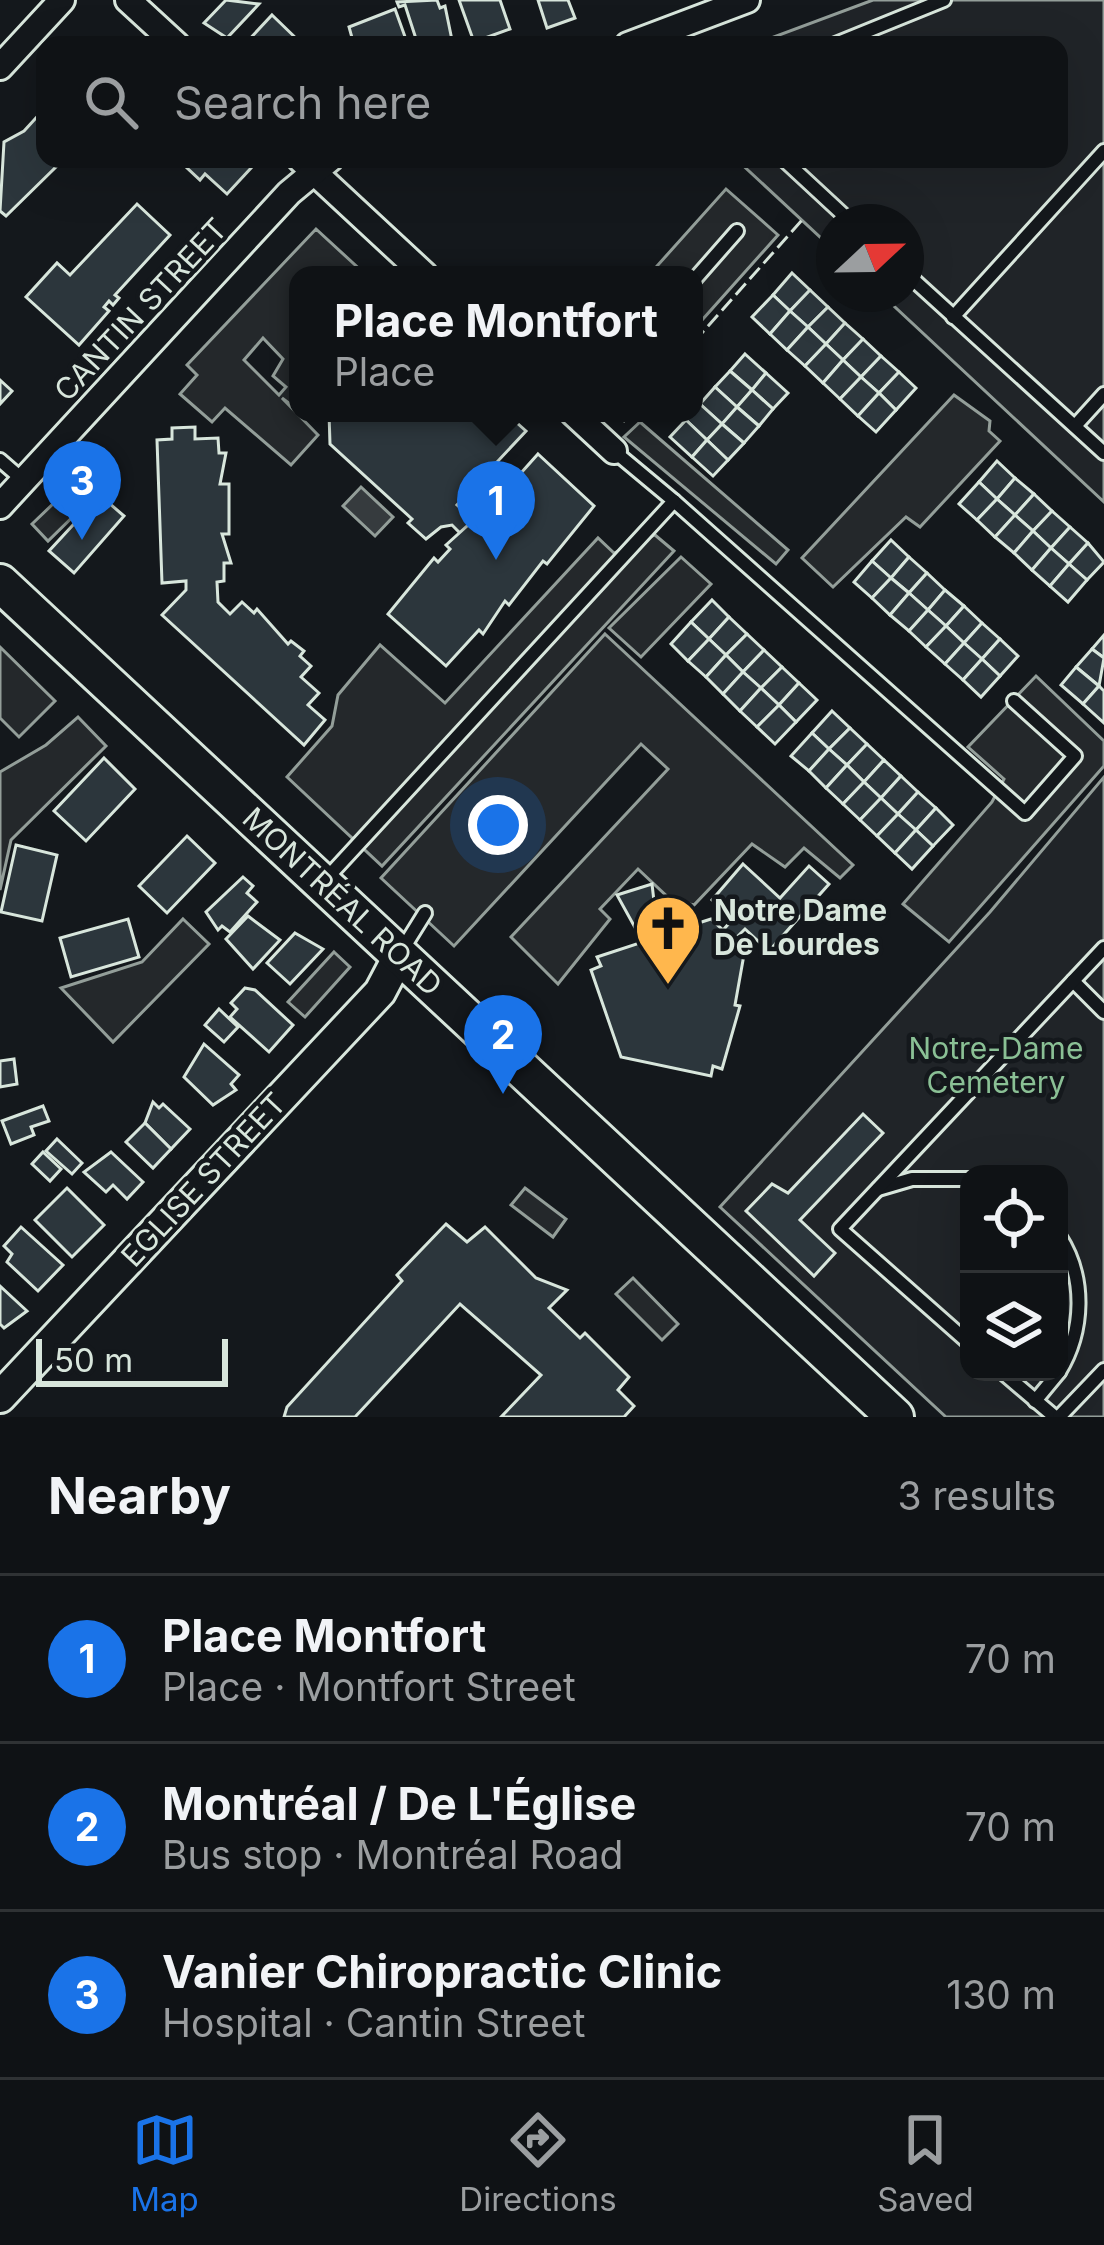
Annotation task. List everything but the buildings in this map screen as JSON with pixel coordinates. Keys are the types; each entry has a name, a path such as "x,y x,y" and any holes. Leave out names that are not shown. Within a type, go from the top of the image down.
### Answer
{"main road":[{"name":"MONTRÉAL ROAD","path":"0,583 895,1417"}],"street":[{"path":"0,67 62,0"},
{"path":"128,0 167,36"},
{"path":"652,36 747,0"},
{"name":"CANTIN STREET","path":"0,506 309,168"},
{"path":"319,168 416,266"},
{"path":"582,422 614,452"},
{"name":"EGLISE STREET","path":"0,1397 380,992 399,956"}],"lane":[{"path":"854,36 944,0"},
{"path":"953,317 1104,151"},
{"path":"793,168 832,204"},
{"path":"703,270 737,231"},
{"path":"924,290 1104,453"},
{"path":"1075,426 1104,394"},
{"path":"614,452 1025,813 1075,756 1014,701"},
{"path":"0,460 23,481"},
{"path":"322,883 674,501"},
{"path":"399,956 425,913"},
{"path":"960,1335 839,1229 1104,947"},
{"path":"1073,981 1104,1012"},
{"path":"877,1190 912,1179 960,1179"},
{"path":"1068,1258 1078,1283 1078,1326 1068,1350"},
{"path":"1013,1381 1057,1417 1104,1370"},
{"path":"1035,1400 1051,1381"}],"green space":[{"path":"873,0 1104,0 1104,502 900,312 924,312 924,204 816,204 816,233 746,168 1068,168 1068,36 776,36"},
{"name":"Notre-Dame Cemetery","path":"1104,777 1104,1417 946,1417 720,1207 990,912"}],"shaded area":[{"path":"726,189 778,235 703,319 703,266 657,266"},
{"path":"316,229 356,266 289,266 289,403 282,398 289,405 289,422 305,422 318,435 291,465 225,408 212,422 180,394 197,375 187,365","holes":["263,338 283,359 273,376 286,387 279,395 244,360"]},
{"path":"954,395 990,421 989,431 1000,441 920,527 906,517 833,587 802,558"},
{"path":"640,422 788,550 776,564 624,437"},
{"path":"77,481 92,498 48,541 32,524"},
{"path":"361,487 393,517 375,536 343,506"},
{"path":"655,535 674,551 382,866 287,777 332,726 338,695 380,645 445,703 598,538 614,553"},
{"path":"681,557 711,584 641,657 609,628"},
{"path":"605,634 853,865 840,878 804,848 785,867 752,844 694,905 671,900 638,869 600,909 610,919 558,984 511,937 668,769 641,744 454,946 381,878"},
{"path":"0,647 55,701 19,737 0,718"},
{"path":"1036,676 1104,741 1104,766 949,942 903,904 992,802 1004,779 968,747"},
{"path":"78,717 106,746 11,840 0,890 0,772 46,745"},
{"path":"183,919 209,944 113,1042 61,988 142,962"},
{"path":"334,952 350,967 305,1017 288,1002"},
{"path":"525,1188 566,1219 553,1237 511,1205"},
{"path":"633,1278 678,1324 662,1340 616,1294"}],"fence":[{"path":"703,332 802,220"}],"place":[{"name":"Vanier Chiropractic Clinic","path":"82,540"},
{"name":"Place Montfort","path":"496,560"},
{"name":"Notre Dame De Lourdes","path":"668,987"},
{"name":"Montréal / De L'Église","path":"503,1094"}]}
